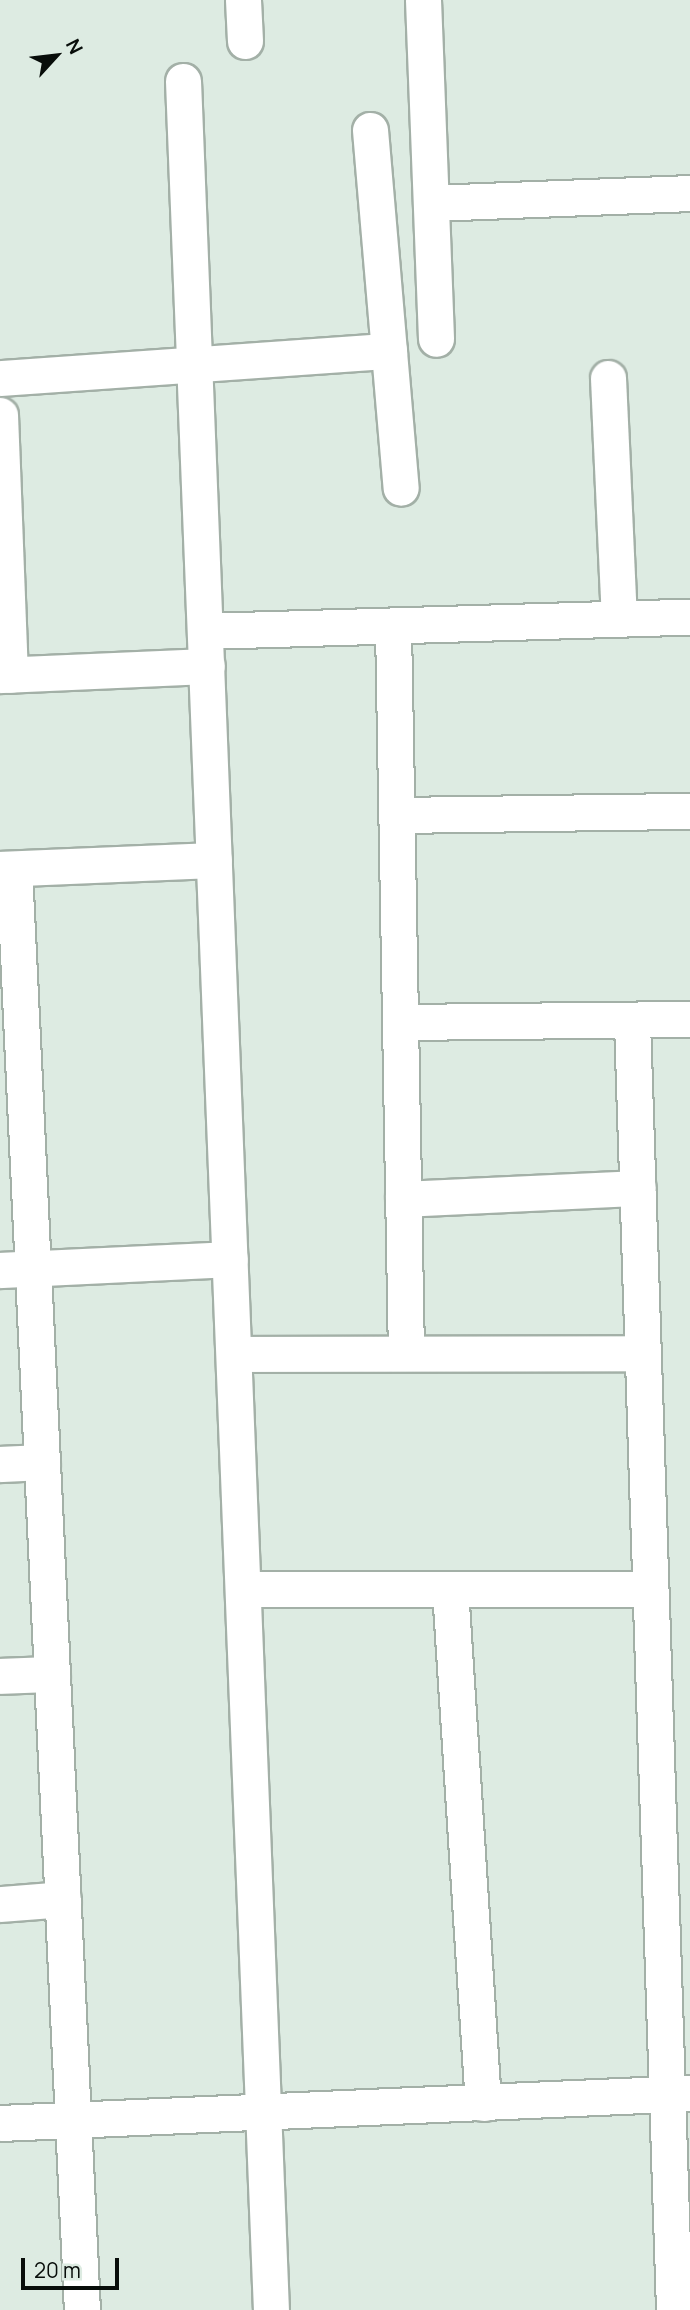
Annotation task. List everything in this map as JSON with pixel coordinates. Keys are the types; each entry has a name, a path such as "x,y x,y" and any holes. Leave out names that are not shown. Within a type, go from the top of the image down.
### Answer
{"street":[{"path":"243,0 245,41"},
{"path":"423,0 436,339"},
{"path":"183,81 271,2310"},
{"path":"370,130 401,488"},
{"path":"430,203 690,193"},
{"path":"0,378 389,351"},
{"path":"608,378 619,619"},
{"path":"0,415 5,675 207,666"},
{"path":"205,631 690,617"},
{"path":"393,626 406,1353"},
{"path":"396,815 690,811"},
{"path":"82,2310 42,1462 17,1269 7,869 214,860"},
{"path":"400,1022 632,1023 690,1019"},
{"path":"632,1023 650,1589 678,2094 674,2310"},
{"path":"403,1199 638,1188"},
{"path":"17,1269 230,1259"},
{"path":"234,1354 643,1353"},
{"path":"0,1464 42,1462"},
{"path":"243,1589 650,1589"},
{"path":"450,1589 483,2103"},
{"path":"0,1676 52,1674"},
{"path":"0,1904 63,1899"},
{"path":"0,2123 678,2094"}]}
